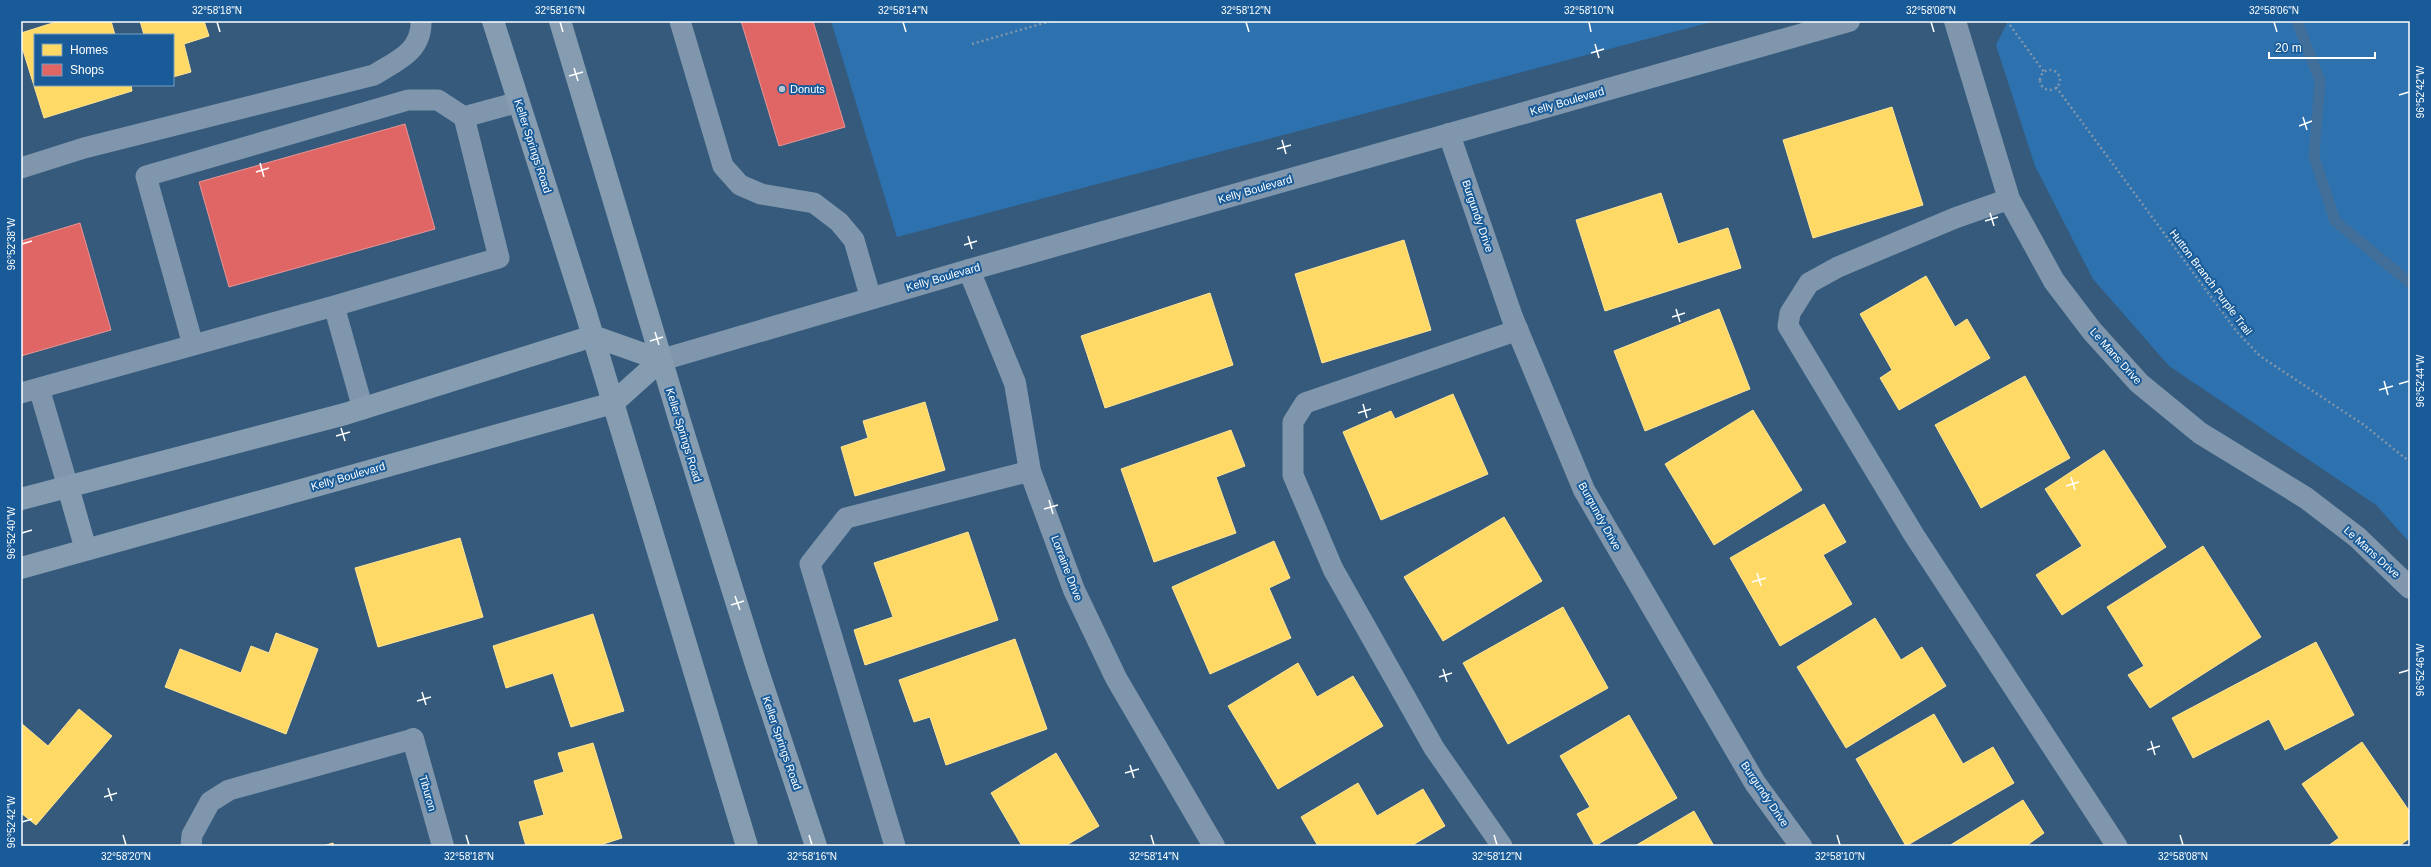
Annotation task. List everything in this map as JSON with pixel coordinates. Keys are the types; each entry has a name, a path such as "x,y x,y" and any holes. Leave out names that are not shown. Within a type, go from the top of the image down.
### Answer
{"main road":[{"name":"Keller Springs Road","path":"493,21 593,336 747,846"},
{"name":"Keller Springs Road","path":"563,22 662,360 754,657 816,846"},
{"path":"21,499 363,409 593,336 662,360"},
{"name":"Kelly Boulevard","path":"21,568 613,403 662,360"},
{"path":"68,487 86,550"}],"street":[{"name":"Kelly Boulevard","path":"662,360 969,270 1849,21"},
{"name":"Le Mans Drive","path":"1955,21 2010,199 2054,281 2092,331 2139,383 2200,433 2306,498 2357,537 2410,588"},
{"name":"Burgundy Drive","path":"1449,134 1518,330 1584,490 1755,783 1801,846"},
{"name":"Lorraine Drive","path":"969,270 1015,383 1030,471 1074,590 1116,678 1214,846"},
{"name":"Tiburon","path":"413,739 443,846"}],"lane":[{"path":"21,168 84,148 374,75 413,51 421,28 421,21"},
{"path":"680,21 723,166 740,185 761,194 814,203 839,222 854,240 871,299"},
{"path":"68,487 30,390 193,345 334,306 499,258 464,117 438,100 408,100 146,176 193,345"},
{"path":"464,117 519,102"},
{"path":"2010,199 1955,218 1838,267 1809,283 1790,313 1788,326 1914,535 2117,846"},
{"path":"334,306 363,409"},
{"path":"1502,846 1434,748 1333,570 1293,475 1293,422 1305,403 1518,330"},
{"path":"895,846 810,564 846,518 1030,471"},
{"path":"191,846 192,835 210,802 229,790 413,739"}],"path":[{"path":"972,44 1051,21"},
{"name":"Hutton Branch Purple Trail","path":"2007,21 2044,72"},
{"name":"Hutton Branch Purple Trail","path":"2054,71 2060,82 2056,87 2048,89 2042,86 2040,80 2044,72 2054,71"},
{"name":"Hutton Branch Purple Trail","path":"2056,87 2237,332 2260,356 2364,425 2410,462"}],"shaded area":[{"path":"831,21 1715,21 897,237"},
{"path":"2008,21 2410,21 2410,543 2376,505 2169,366 2093,279 2035,166 1996,45"}],"building: Homes":[{"path":"59,21 111,21 115,34 34,34 34,86 21,44 21,33"},
{"path":"140,21 204,21 209,36 184,44 191,72 174,77 174,34 144,34"},
{"path":"34,86 131,86 132,91 44,118"},
{"path":"1892,107 1923,205 1813,238 1783,140"},
{"path":"1661,193 1678,244 1728,228 1741,268 1605,311 1576,220"},
{"path":"1404,240 1431,330 1322,363 1295,274"},
{"path":"1926,276 1955,327 1967,319 1990,358 1899,410 1880,378 1892,370 1860,314"},
{"path":"1210,293 1233,365 1105,408 1081,336"},
{"path":"1719,309 1750,389 1645,431 1614,351"},
{"path":"2025,376 2070,458 1981,508 1935,425"},
{"path":"1453,394 1488,474 1381,520 1343,432 1391,411 1395,419"},
{"path":"925,402 945,470 855,496 841,447 868,438 863,421"},
{"path":"1753,410 1802,490 1714,545 1665,464"},
{"path":"1231,430 1245,466 1216,477 1236,533 1154,562 1121,469"},
{"path":"2104,450 2166,547 2062,615 2036,575 2082,546 2045,489"},
{"path":"1824,504 1846,542 1823,555 1852,604 1780,646 1730,558"},
{"path":"1504,517 1542,581 1443,641 1404,577"},
{"path":"968,532 998,620 865,665 854,630 893,617 874,563"},
{"path":"460,538 483,617 378,647 355,568"},
{"path":"1274,541 1290,578 1269,588 1291,638 1210,674 1172,587"},
{"path":"2203,546 2261,637 2150,708 2128,675 2144,666 2107,607"},
{"path":"1563,607 1608,688 1508,744 1463,663"},
{"path":"593,614 624,711 571,727 553,673 506,688 493,646"},
{"path":"1875,618 1901,660 1922,647 1946,686 1846,748 1797,667"},
{"path":"276,633 318,649 286,734 165,687 180,649 241,673 251,646 269,653"},
{"path":"1015,639 1047,729 946,765 930,717 914,722 899,680"},
{"path":"2316,642 2354,715 2285,750 2269,719 2193,758 2172,718"},
{"path":"1298,663 1317,697 1353,676 1383,726 1278,789 1228,706"},
{"path":"79,709 112,736 36,825 21,813 21,723 48,746"},
{"path":"1934,714 1963,764 1993,747 2014,783 1906,846 1856,759"},
{"path":"1629,715 1677,798 1595,846 1577,814 1590,807 1560,756"},
{"path":"2362,742 2410,812 2410,838 2399,846 2328,846 2339,838 2302,784"},
{"path":"593,743 622,838 597,846 526,846 519,822 544,815 534,781 564,772 558,753"},
{"path":"1056,753 1099,826 1065,846 1022,846 991,793"},
{"path":"1358,783 1377,816 1423,789 1445,826 1411,846 1318,846 1301,817"},
{"path":"2023,800 2044,833 2026,846 1949,846"},
{"path":"1694,811 1714,846 1635,846"},
{"path":"333,843 334,846 323,846"}],"building: Shops":[{"path":"741,21 813,21 845,127 779,146"},
{"path":"405,124 435,229 229,287 199,182"},
{"path":"80,223 111,330 21,356 21,241"}],"waterway":[{"path":"2297,21 2320,81 2314,156 2335,221 2410,283"}],"place":[{"name":"Donuts","path":"782,89"}]}
